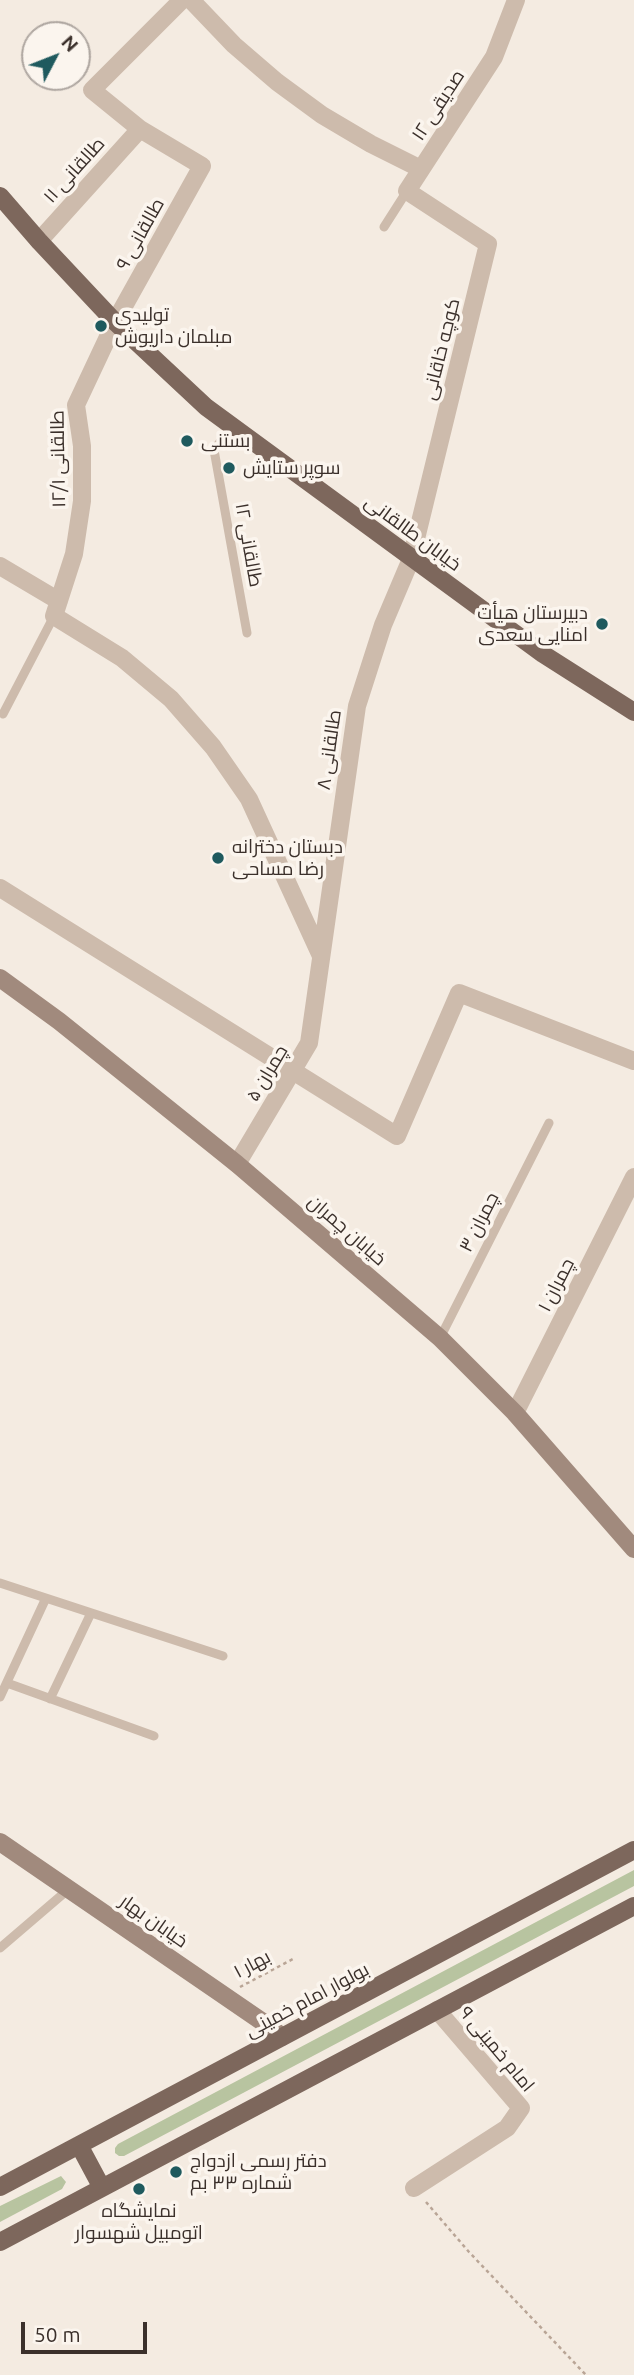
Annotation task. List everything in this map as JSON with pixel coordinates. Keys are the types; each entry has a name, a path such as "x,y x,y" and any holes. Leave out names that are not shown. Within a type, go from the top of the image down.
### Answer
{"main road":[{"name":"خیابان طالقانی","path":"3,206 115,322 206,407 543,654 634,712"},
{"name":"خیابان چمران","path":"0,978 59,1021 237,1164 440,1338 514,1413 634,1549"},
{"name":"خیابان بهار","path":"0,1842 282,2037"},
{"name":"بولوار امام خمینی","path":"0,2186 634,1850"},
{"path":"0,2242 634,1906"},
{"path":"79,2145 102,2188"}],"street":[{"path":"140,128 92,90 182,0"},
{"path":"191,0 234,45 277,82 322,115 370,144 421,169"},
{"name":"صدیقی ۱۲","path":"407,191 494,57 516,0"},
{"name":"طالقانی ۹","path":"115,322 202,166 140,128"},
{"name":"طالقانی ۱۱","path":"38,241 140,128"},
{"name":"کوچه خاقانی","path":"407,191 488,244 411,559"},
{"name":"طالقانی ۱۲/۱","path":"56,608 74,554 82,501 82,446 76,405 115,322"},
{"name":"طالقانی ۸","path":"321,956 357,706 383,625 411,559"},
{"path":"0,566 132,666 171,699 213,747 249,799 321,956"},
{"path":"0,888 397,1136 459,993 634,1061"},
{"name":"چمران ۵","path":"237,1164 309,1043 321,956"},
{"name":"چمران ۱","path":"514,1413 632,1185"},
{"name":"امام خمینی ۹","path":"415,2188 508,2128 521,2108 437,2010"}],"lane":[{"name":"صدیقی ۱۲","path":"384,227 407,191"},
{"name":"طالقانی ۱۲","path":"232,426 214,450 247,634"},
{"name":"طالقانی ۱۲/۱","path":"3,714 56,608"},
{"name":"چمران ۳","path":"440,1338 549,1123"},
{"path":"0,1583 223,1656"},
{"path":"0,1697 46,1598"},
{"path":"50,1699 90,1613"},
{"path":"6,1683 154,1736"},
{"path":"0,1948 70,1888"}],"path":[{"name":"بهار ۱","path":"224,1995 293,1959"},
{"path":"415,2188 469,2252 586,2375"}],"green space":[{"path":"634,1870 634,1886 124,2156 115,2153 118,2144"},
{"path":"61,2176 66,2182 62,2189 0,2222 0,2206"}],"place":[{"name":"تولیدی مبلمان داریوش","path":"101,326"},
{"name":"بستنی","path":"187,441"},
{"name":"سوپر ستایش","path":"229,468"},
{"name":"دبیرستان هیأت امنایی سعدی","path":"602,624"},
{"name":"دبستان دخترانه رضا مساحی","path":"218,858"},
{"name":"دفتر رسمی ازدواج شماره ۳۳ بم","path":"176,2172"},
{"name":"نمایشگاه اتومبیل شهسوار","path":"139,2189"}]}
